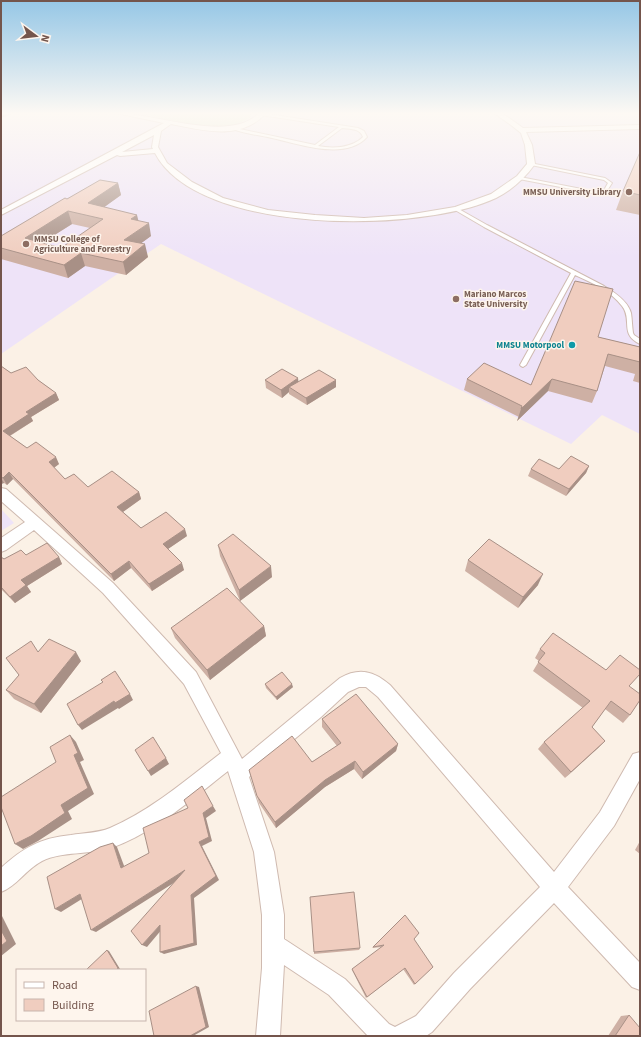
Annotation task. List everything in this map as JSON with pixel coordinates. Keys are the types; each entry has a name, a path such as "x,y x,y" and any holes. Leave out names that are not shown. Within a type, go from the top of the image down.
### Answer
{"street":[{"path":"1,213 100,161"},
{"path":"163,161 189,184 220,200 268,212 364,220 407,217 456,209 494,196 520,178 530,164"},
{"path":"1,494 108,588 190,678 235,765 264,852 274,915 273,968 268,1036"},
{"path":"1,546 34,523"},
{"path":"1,882 24,862 40,851 76,843 95,842 111,838 131,829 235,765 326,702 342,687 353,680 362,679 371,681 384,691 554,888 640,979"},
{"path":"402,1036 424,1024 462,981 554,888 607,819 640,761"},
{"path":"273,945 337,987 383,1035 389,1036"}],"lane":[{"path":"520,178 597,193 604,193 610,183 605,179 530,164"},
{"path":"456,209 481,224 603,287 626,307 630,316 632,336 640,342"},
{"path":"523,364 574,273"}],"shaded area":[{"name":"Mariano Marcos State University","path":"1,161 640,161 640,434 602,415 571,444 161,244 1,354"},
{"path":"1,509 14,523 1,531"}],"building":[{"path":"636,161 640,161 640,195 623,191"},
{"path":"100,180 118,183 88,203 137,215 131,219 149,223 124,240 145,244 123,262 81,253 64,265 1,248 1,236 65,198 67,199","holes":["68,211 103,219 61,248 25,238"]},
{"name":"MMSU Motorpool","path":"575,281 613,289 598,337 640,347 640,362 608,354 597,391 552,379 521,409 522,406 467,379 484,363 531,385"},
{"path":"1,366 11,373 26,367 38,380 56,393 26,412 29,414 3,431 27,448 36,442 56,457 49,462 65,479 74,474 88,487 112,471 139,492 117,507 141,528 166,512 185,529 163,544 182,563 149,584 129,561 111,574 9,472 3,478 1,477"},
{"path":"282,369 298,378 281,390 265,380"},
{"path":"319,370 336,380 306,398 289,387"},
{"path":"571,456 589,466 569,489 531,469 539,459 559,469"},
{"path":"233,534 271,566 239,590 218,545"},
{"path":"489,539 543,574 523,597 468,560"},
{"path":"47,543 59,557 21,580 26,585 10,597 1,587 1,557 4,559 21,550 26,555"},
{"path":"227,588 264,626 207,670 171,628"},
{"path":"553,633 606,670 620,655 640,670 640,674 629,686 640,694 640,700 630,715 611,701 592,727 605,741 571,772 544,742 590,701 538,662 545,653 540,649"},
{"path":"49,639 76,652 34,704 6,690 19,675 6,658 31,641 38,652"},
{"path":"115,671 130,694 115,703 114,701 78,725 67,704 103,682 101,680"},
{"path":"282,672 292,684 276,697 265,684"},
{"path":"356,694 398,744 363,772 355,761 325,780 275,822 257,796 249,770 292,736 312,762 341,743 322,719"},
{"path":"70,735 78,753 74,755 88,788 61,805 65,813 31,836 15,844 1,807 1,797 56,762 50,747"},
{"path":"153,737 166,758 148,771 135,750"},
{"path":"202,786 213,806 203,813 209,837 199,842 216,876 191,895 194,943 160,952 160,925 142,945 131,931 185,870 91,930 80,894 55,909 47,877 100,847 113,843 121,868 149,853 143,828 188,808 184,800"},
{"path":"354,892 360,948 314,952 310,897"},
{"path":"405,915 419,933 414,939 433,967 415,984 405,968 367,997 352,969 384,945 373,947"},
{"path":"1,930 7,941 1,946"},
{"path":"107,950 118,968 117,969 87,969"},
{"path":"196,986 206,1027 190,1036 154,1036 149,1011"},
{"path":"629,1015 640,1028 640,1036 615,1036"}],"place":[{"name":"MMSU University Library","path":"629,192"},
{"name":"MMSU College of Agriculture and Forestry","path":"26,244"},
{"name":"Mariano Marcos State University","path":"456,299"},
{"name":"MMSU Motorpool","path":"572,345"}]}
